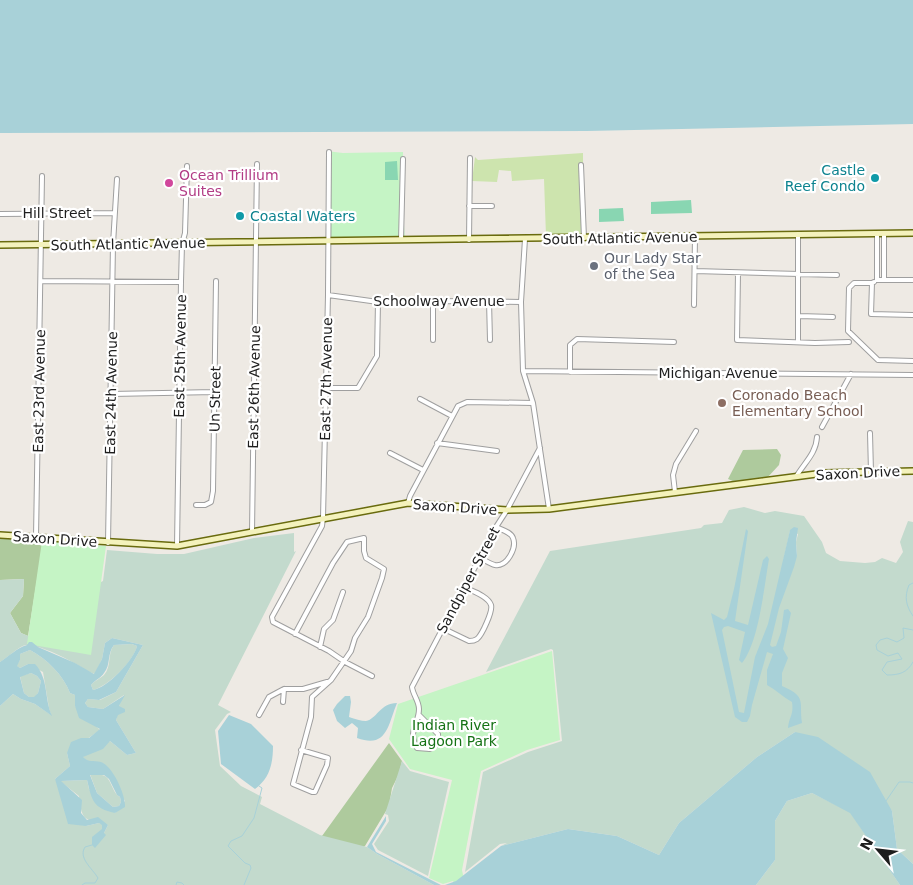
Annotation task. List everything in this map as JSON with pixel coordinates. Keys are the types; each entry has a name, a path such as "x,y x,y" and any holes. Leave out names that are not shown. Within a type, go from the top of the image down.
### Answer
{"street":[{"name":"East 27th Avenue","path":"323,518 329,152"},
{"path":"469,240 470,158"},
{"path":"401,240 403,159"},
{"name":"East 26th Avenue","path":"252,532 257,164"},
{"path":"581,165 584,238"},
{"name":"East 25th Avenue","path":"177,546 180,282 182,244 185,233 187,166"},
{"name":"East 23rd Avenue","path":"36,537 42,176"},
{"name":"East 24th Avenue","path":"108,543 114,282 113,244 117,178"},
{"path":"469,206 492,206"},
{"name":"Hill Street","path":"0,214 42,212 114,213"},
{"name":"South Atlantic Avenue","path":"0,245 913,233"},
{"path":"877,234 871,314 913,315"},
{"path":"884,234 884,280"},
{"path":"798,235 798,342"},
{"path":"694,305 695,237"},
{"path":"521,302 525,239"},
{"path":"695,272 837,275"},
{"path":"738,273 737,340 849,342"},
{"path":"913,280 854,283 849,288 848,331 878,360 913,361"},
{"path":"41,281 180,282"},
{"name":"Un Street","path":"196,505 211,502 213,491 216,282"},
{"name":"Schoolway Avenue","path":"328,295 378,302 521,302 523,371 533,403 549,509"},
{"path":"433,301 433,340"},
{"path":"490,301 490,340"},
{"path":"326,388 358,388 377,356 378,302"},
{"path":"799,316 833,317"},
{"path":"570,372 570,345 577,339 674,342"},
{"name":"Michigan Avenue","path":"523,371 913,375"},
{"path":"822,427 850,374"},
{"path":"111,394 215,392"},
{"path":"420,399 452,416"},
{"path":"408,502 437,443 458,406 467,402 533,403"},
{"path":"674,492 673,475 676,464 696,431"},
{"path":"870,433 871,472"},
{"path":"796,477 812,455 816,446 816,437"},
{"path":"437,443 497,452"},
{"name":"Sandpiper Street","path":"419,715 438,734 438,743 430,749 417,748 413,741 414,727 419,715 419,708 412,687 540,448"},
{"path":"390,452 423,470"},
{"name":"Saxon Drive","path":"0,535 177,546 408,502 507,510 549,509 824,473 913,471"},
{"path":"323,518 322,526 272,617 273,622 372,676"},
{"path":"480,558 495,565 507,560 514,546 513,539 511,534 496,527"},
{"path":"295,634 333,562 346,542 364,538 366,558 384,569 368,617 355,638 345,662 331,680 312,697 311,717 301,750 293,784 316,792 328,758 301,750"},
{"path":"442,628 469,641 478,638 491,612 491,605 487,599 464,587"},
{"path":"320,647 324,629 333,620 343,592"},
{"path":"259,715 269,697 284,689 320,685 331,680"},
{"path":"283,702 284,689"}],"green space":[{"path":"326,151 343,153 403,152 405,238 328,238"},
{"path":"583,153 583,236 546,236 544,179 512,181 511,171 499,170 497,182 472,181 475,157 478,160"},
{"path":"397,161 398,180 385,180 385,162"},
{"path":"691,200 692,213 651,214 651,202"},
{"path":"623,208 624,221 599,222 599,209"},
{"path":"777,449 781,455 779,465 767,478 735,482 728,479 743,450"},
{"path":"744,507 765,513 775,511 804,516 822,542 826,553 840,561 865,563 875,562 882,558 896,563 903,552 900,542 908,521 913,522 913,864 897,849 892,811 795,732 757,757 679,823 659,855 617,836 568,829 501,846 507,843 500,844 465,872 483,772 528,752 562,741 553,650 551,649 486,672 550,551 701,528 704,525 722,523 729,510","holes":["790,531 798,534 796,542 797,556 783,562"]},
{"path":"294,533 294,552 296,551 218,705 231,712 227,714 215,730 220,766 241,786 262,797 260,804 320,835 367,847 434,885 0,885 0,706 13,694 35,704 51,715 43,672 28,664 20,668 16,666 20,660 20,654 30,650 48,663 59,674 70,693 75,695 75,706 100,730 67,753 70,766 55,779 86,826 99,823 89,820 83,815 79,796 60,781 87,780 89,789 115,813 125,801 103,763 88,761 82,757 110,741 127,755 136,753 116,720 124,695 103,709 88,707 85,703 88,699 100,700 116,692 143,645 112,638 105,643 102,659 95,674 57,654 31,645 20,648 0,662 0,580 24,579 23,596 10,613 21,633 63,650 103,581 107,550 184,554 254,538","holes":["100,823 108,825 104,833 102,824"]},
{"path":"0,535 36,537 43,542 28,636 21,633 10,613 23,596 24,579 0,580"},
{"path":"42,541 106,546 91,655 27,644"},
{"path":"132,644 137,646 131,659 112,679 93,690 91,685 106,671 114,645"},
{"name":"Indian River Lagoon Park","path":"552,651 560,740 527,750 481,771 462,870 465,885 455,885 453,881 443,884 429,878 452,780 410,769 389,739 398,704"},
{"path":"31,673 41,681 35,697 29,697 24,693 20,676"},
{"path":"389,743 402,761 399,774 392,788 389,806 365,846 310,885 258,885 322,836"},
{"path":"402,761 410,771 449,782 428,876 378,850 374,844 389,821 388,815 385,814"},
{"path":"90,774 102,775 108,779 120,797 121,802 119,806 113,807 97,793"},
{"path":"812,793 850,812 900,885 756,885 775,860 775,821 787,801"}],"water":[{"path":"0,0 913,0 913,124 587,131 0,133"},
{"path":"794,527 798,528 797,556 779,608 770,645 772,647 776,646 781,632 784,610 788,609 791,613 783,649 788,658 782,673 782,686 799,697 802,723 788,728 792,702 767,685 767,670 773,654 767,652 750,716 747,722 742,722 735,717 711,613 724,620 727,617 746,529 748,531 735,621 748,625 763,560 767,556 769,559 757,628 748,654 742,663 739,660 745,632 728,626 722,630 739,712 744,713 755,657 768,624 790,530"},
{"path":"112,638 143,645 116,692 99,700 88,699 85,703 88,707 103,709 125,695 119,706 125,709 125,712 118,715 116,720 136,753 127,755 110,741 103,749 83,757 89,761 101,762 110,769 121,789 125,807 115,813 102,809 92,798 87,780 61,781 82,800 81,813 87,820 98,817 108,825 104,833 106,835 95,848 92,845 92,837 102,829 102,825 99,823 86,826 68,824 55,779 70,766 67,753 71,742 81,738 89,738 100,729 79,718 75,706 75,695 70,693 54,668 30,650 20,654 17,666 20,668 28,664 35,664 44,682 52,716 35,704 13,694 0,706 0,662 16,650 32,642 38,647 75,663 94,674 102,659 105,643","holes":["132,644 137,646 125,666 112,679 93,690 91,685 106,670 110,652 114,645","31,673 41,681 38,693 34,697 29,697 24,693 20,677","90,775 104,775 109,779 121,802 119,806 113,807 97,793"]},
{"path":"345,696 350,696 349,717 362,721 370,720 383,708 397,703 388,727 380,738 367,741 357,738 358,728 352,723 345,728 337,721 333,710"},
{"path":"229,715 251,724 273,746 270,770 255,789 221,764 218,731"},
{"path":"795,732 818,737 870,772 892,811 897,849 913,864 913,885 900,885 850,813 812,793 787,801 775,821 775,860 756,885 445,885 456,881 501,846 568,829 617,836 659,855 679,823 757,757"},
{"path":"386,816 386,821 372,844 376,852 441,885 434,885 367,847"}],"waterway":[{"path":"913,583 909,585 906,597 907,605 913,616"},
{"path":"913,630 903,628 904,638 897,642 887,638 880,640 876,645 877,650 888,656 898,653 902,659 887,662 882,670 887,675 902,673 913,662"},
{"path":"886,801 899,782 913,783"},
{"path":"244,885 251,868 250,865 245,863 228,846 231,841 242,836 254,818 262,788 259,786"},
{"path":"82,885 85,883 95,883 98,878 83,855 85,847 92,845"},
{"path":"176,885 177,882 184,885"}],"place":[{"name":"Castle Reef Condo","path":"875,178"},
{"name":"Ocean Trillium Suites","path":"169,183"},
{"name":"Coastal Waters","path":"240,216"},
{"name":"Our Lady Star of the Sea","path":"594,266"},
{"name":"Coronado Beach Elementary School","path":"722,403"}]}
